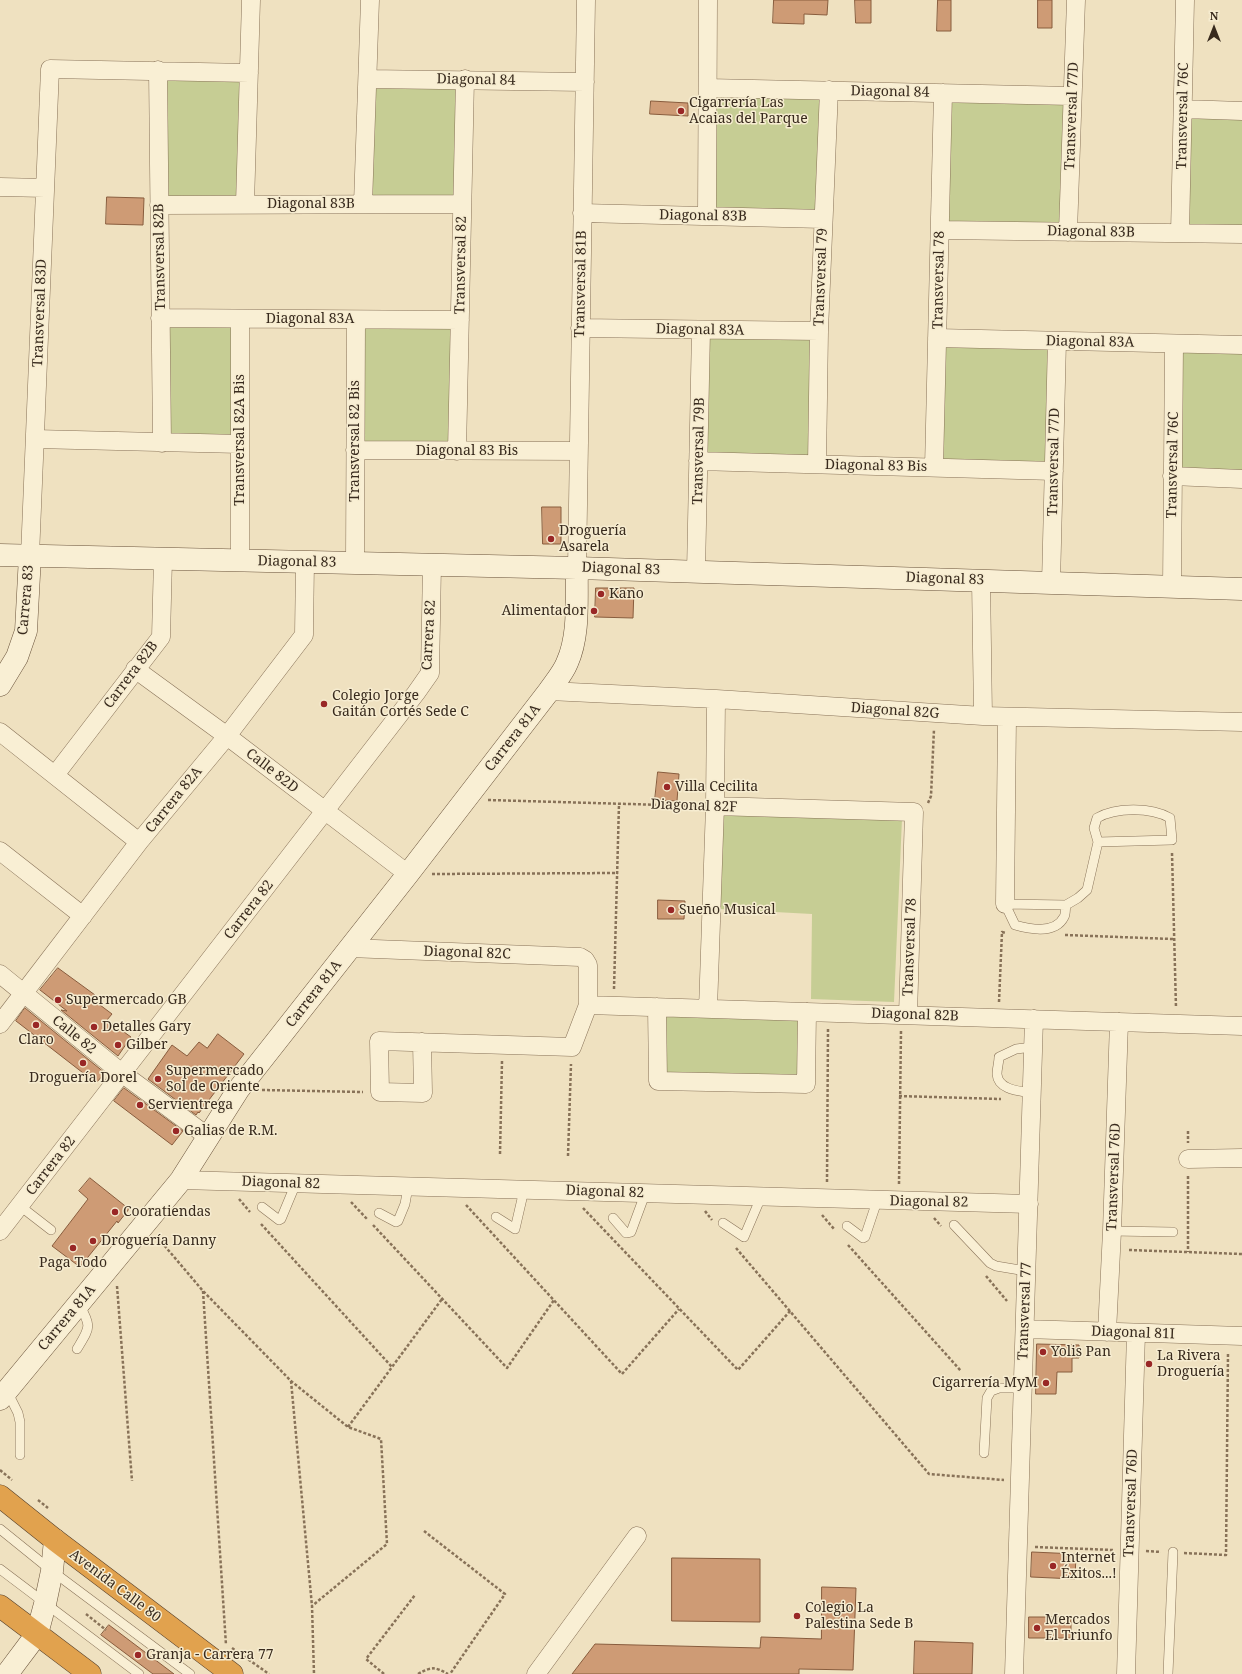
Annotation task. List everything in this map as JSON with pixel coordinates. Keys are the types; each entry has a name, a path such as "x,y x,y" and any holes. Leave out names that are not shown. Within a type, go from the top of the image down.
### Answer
{"highway":[{"name":"Avenida Calle 80","path":"0,1496 55,1540 230,1673"},
{"path":"0,1606 90,1674"}],"street":[{"path":"245,204 251,0"},
{"path":"363,204 370,0"},
{"name":"Transversal 81B","path":"577,568 586,0"},
{"path":"707,216 708,0"},
{"name":"Transversal 77D","path":"1068,232 1076,0"},
{"name":"Transversal 76C","path":"1180,233 1184,109 1185,0"},
{"name":"Transversal 83D","path":"30,556 50,69 158,70"},
{"path":"158,70 249,73"},
{"name":"Transversal 82B","path":"158,70 162,443"},
{"name":"Diagonal 84","path":"368,79 465,79 584,82"},
{"name":"Transversal 82","path":"457,451 465,79"},
{"name":"Diagonal 84","path":"708,88 1072,96"},
{"name":"Transversal 79","path":"817,464 819,331 829,90"},
{"name":"Transversal 78","path":"934,468 943,93"},
{"path":"1184,109 1242,111"},
{"path":"0,187 45,188"},
{"name":"Diagonal 83B","path":"159,205 462,204"},
{"name":"Diagonal 83B","path":"582,213 824,219"},
{"name":"Diagonal 83B","path":"940,230 1242,234"},
{"name":"Diagonal 83A","path":"160,318 460,320"},
{"name":"Transversal 82A Bis","path":"240,319 240,561"},
{"name":"Transversal 82 Bis","path":"355,563 356,320"},
{"name":"Diagonal 83A","path":"580,328 819,331"},
{"name":"Transversal 79B","path":"696,572 701,330"},
{"name":"Diagonal 83A","path":"937,338 1242,345"},
{"name":"Transversal 77D","path":"1051,583 1057,341"},
{"name":"Transversal 76C","path":"1172,587 1174,344"},
{"path":"35,439 240,444"},
{"name":"Diagonal 83 Bis","path":"355,450 578,451"},
{"name":"Diagonal 83 Bis","path":"698,461 1054,470"},
{"path":"1172,476 1242,479"},
{"name":"Diagonal 83","path":"0,555 577,568 1242,589"},
{"name":"Carrera 83","path":"0,685 17,657 26,631 30,556"},
{"name":"Carrera 82B","path":"55,775 161,637 163,559"},
{"name":"Carrera 82A","path":"0,1024 139,842 227,736 304,636 304,562"},
{"name":"Carrera 82","path":"0,1231 416,694 430,673 432,565"},
{"name":"Carrera 81A","path":"4,1395 116,1261 181,1180 207,1136 238,1090 408,874 549,691 563,670 572,652 576,632 577,568"},
{"path":"982,580 983,716"},
{"name":"Calle 82D","path":"135,669 227,736 408,874"},
{"name":"Diagonal 82G","path":"549,691 716,699 983,716 1242,722"},
{"path":"708,1009 715,806 716,699"},
{"path":"1005,904 1007,717"},
{"path":"0,732 139,842"},
{"name":"Diagonal 82F","path":"715,806 914,812"},
{"name":"Transversal 78","path":"908,1015 914,812"},
{"path":"0,851 83,916"},
{"name":"Diagonal 82C","path":"349,948 580,957 588,964 588,1005"},
{"name":"Calle 82","path":"0,974 123,1074 207,1136"},
{"path":"422,1042 423,1093 380,1092 379,1041 422,1042 502,1046 572,1047 588,1005"},
{"name":"Diagonal 82B","path":"588,1005 1242,1026"},
{"path":"657,1007 658,1081 806,1084 807,1012"},
{"name":"Transversal 77","path":"1014,1674 1034,1020"},
{"name":"Transversal 76D","path":"1107,1332 1119,1022"},
{"path":"1188,1159 1242,1158"},
{"name":"Diagonal 82","path":"181,1180 827,1198 877,1201 899,1200 1029,1204"},
{"name":"Diagonal 81I","path":"1025,1329 1235,1336"},
{"name":"Transversal 76D","path":"1126,1674 1136,1332"},
{"path":"536,1674 637,1536"},
{"path":"7,1674 37,1634 52,1571 55,1540"}],"lane":[{"path":"1066,905 1064,917 1058,923 1046,929 1029,929 1015,925 1005,904 1066,905 1078,898 1087,890 1098,842 1094,828 1097,818 1106,813 1117,810 1152,811 1162,813 1170,818 1172,840 1098,842"},
{"path":"1032,1096 1011,1089 1003,1084 997,1075 1000,1057 1016,1049 1033,1047"},
{"path":"262,1207 279,1220 281,1219 296,1183"},
{"path":"379,1213 396,1222 398,1221 405,1204 408,1187"},
{"path":"496,1217 516,1229 524,1190"},
{"path":"613,1218 626,1233 630,1232 645,1194"},
{"path":"719,1223 744,1237 761,1197"},
{"path":"847,1226 865,1238 877,1201"},
{"path":"20,1206 51,1230"},
{"path":"954,1225 990,1263 996,1266 1026,1272"},
{"path":"1112,1231 1173,1232"},
{"path":"77,1349 88,1330 89,1325 88,1318 80,1304"},
{"path":"984,1453 987,1398 991,1390 999,1388 1022,1388"},
{"path":"4,1395 18,1413 20,1422 20,1455"},
{"path":"0,1529 52,1571 190,1674"},
{"path":"1168,1674 1173,1552"},
{"path":"0,1569 139,1674"}],"path":[{"path":"914,812 928,803 931,796 934,713"},
{"name":"Diagonal 82F","path":"482,800 715,806"},
{"path":"614,1005 619,804"},
{"path":"1172,840 1173,939 1177,1024"},
{"path":"408,874 618,873"},
{"path":"998,1018 1002,932 1010,933"},
{"path":"1064,935 1173,939"},
{"path":"827,1198 828,1013"},
{"name":"Transversal 78","path":"899,1200 900,1033 908,1015"},
{"path":"500,1154 502,1046"},
{"path":"568,1156 572,1047"},
{"path":"238,1090 380,1092"},
{"path":"899,1096 1032,1096"},
{"path":"1188,1131 1188,1252"},
{"path":"222,1181 254,1216"},
{"path":"334,1184 507,1368 554,1300"},
{"path":"449,1188 622,1374 679,1309"},
{"path":"566,1191 738,1370 791,1310"},
{"path":"690,1194 719,1223"},
{"path":"807,1198 838,1232"},
{"path":"259,1222 392,1367"},
{"path":"146,1224 203,1291 291,1381 348,1427 381,1439 387,1544 312,1606"},
{"path":"848,1244 961,1372"},
{"path":"735,1247 791,1310 929,1474 1019,1481"},
{"path":"1111,1250 1242,1254"},
{"path":"116,1261 132,1481"},
{"path":"203,1291 230,1673"},
{"path":"348,1427 442,1299"},
{"path":"1226,1555 1235,1336"},
{"path":"291,1381 312,1606 314,1674"},
{"path":"418,1674 427,1668 438,1668 449,1674 505,1594 424,1531"},
{"path":"384,1674 366,1659 415,1595"},
{"path":"81,1611 106,1630"}],"green space":[{"path":"158,70 249,73 245,204 159,205"},
{"path":"368,79 465,79 462,204 363,204"},
{"path":"708,88 829,90 823,219 707,216"},
{"path":"943,93 1072,96 1068,232 940,230"},
{"path":"1184,109 1242,111 1242,234 1180,233"},
{"path":"160,318 240,319 240,444 162,443"},
{"path":"356,320 460,320 457,451 355,450"},
{"path":"701,330 819,331 817,464 698,461"},
{"path":"937,338 1057,341 1054,471 934,467"},
{"path":"1174,344 1242,345 1242,479 1172,476"},
{"path":"721,815 902,819 894,1002 811,999 812,914 719,909"},
{"path":"663,1016 802,1020 799,1076 664,1072"}],"building":[{"path":"774,0 828,0 827,15 804,14 804,24 773,23"},
{"path":"855,0 871,0 871,23 856,23"},
{"path":"938,0 951,0 951,31 937,31"},
{"path":"1038,0 1052,0 1052,28 1038,28"},
{"path":"651,101 688,103 688,116 650,114"},
{"path":"107,197 144,198 143,225 106,224"},
{"path":"542,507 561,507 561,544 543,544"},
{"path":"596,588 634,588 633,618 595,617"},
{"name":"Villa Cecilita","path":"658,772 679,774 677,801 655,800"},
{"name":"Sueño Musical","path":"658,900 685,901 684,919 658,919"},
{"path":"58,968 95,995 92,999 112,1014 107,1020 131,1037 118,1056 61,1010 67,1011 40,990"},
{"path":"25,1008 105,1073 96,1083 16,1021"},
{"path":"218,1034 244,1054 196,1115 148,1079 172,1045 187,1056 199,1042 207,1048"},
{"path":"124,1088 183,1131 172,1145 114,1101"},
{"path":"90,1178 129,1209 118,1223 117,1221 80,1267 52,1246 88,1199 79,1191"},
{"path":"1037,1344 1079,1345 1079,1358 1072,1358 1072,1372 1057,1372 1056,1394 1036,1394"},
{"name":"Internet Éxitos...!","path":"1032,1552 1076,1554 1075,1579 1031,1577"},
{"path":"672,1558 760,1559 760,1622 672,1621"},
{"path":"822,1587 856,1588 853,1670 799,1669 799,1674 572,1674 595,1644 760,1648 761,1637 821,1639"},
{"path":"1029,1617 1071,1617 1071,1638 1029,1638"},
{"name":"Granja - Carrera 77","path":"109,1625 174,1674 153,1674 101,1635"},
{"path":"915,1641 973,1643 972,1674 914,1674"}],"place":[{"name":"Cigarrería Las Acaias del Parque","path":"681,111"},
{"name":"Droguería Asarela","path":"551,539"},
{"name":"Kano","path":"601,594"},
{"name":"Alimentador","path":"594,611"},
{"name":"Colegio Jorge Gaitán Cortés Sede C","path":"324,704"},
{"name":"Villa Cecilita","path":"667,787"},
{"name":"Sueño Musical","path":"671,910"},
{"name":"Supermercado GB","path":"58,1000"},
{"name":"Claro","path":"36,1025"},
{"name":"Detalles Gary","path":"94,1027"},
{"name":"Gilber","path":"118,1045"},
{"name":"Droguería Dorel","path":"83,1063"},
{"name":"Supermercado Sol de Oriente","path":"158,1079"},
{"name":"Servientrega","path":"140,1105"},
{"name":"Galias de R.M.","path":"176,1131"},
{"name":"Cooratiendas","path":"115,1212"},
{"name":"Droguería Danny","path":"93,1241"},
{"name":"Paga Todo","path":"73,1248"},
{"name":"Yolis Pan","path":"1043,1352"},
{"name":"La Rivera Droguería","path":"1149,1364"},
{"name":"Cigarrería MyM","path":"1046,1383"},
{"name":"Internet Éxitos...!","path":"1053,1566"},
{"name":"Colegio La Palestina Sede B","path":"797,1616"},
{"name":"Mercados El Triunfo","path":"1037,1628"},
{"name":"Granja - Carrera 77","path":"138,1655"}]}
